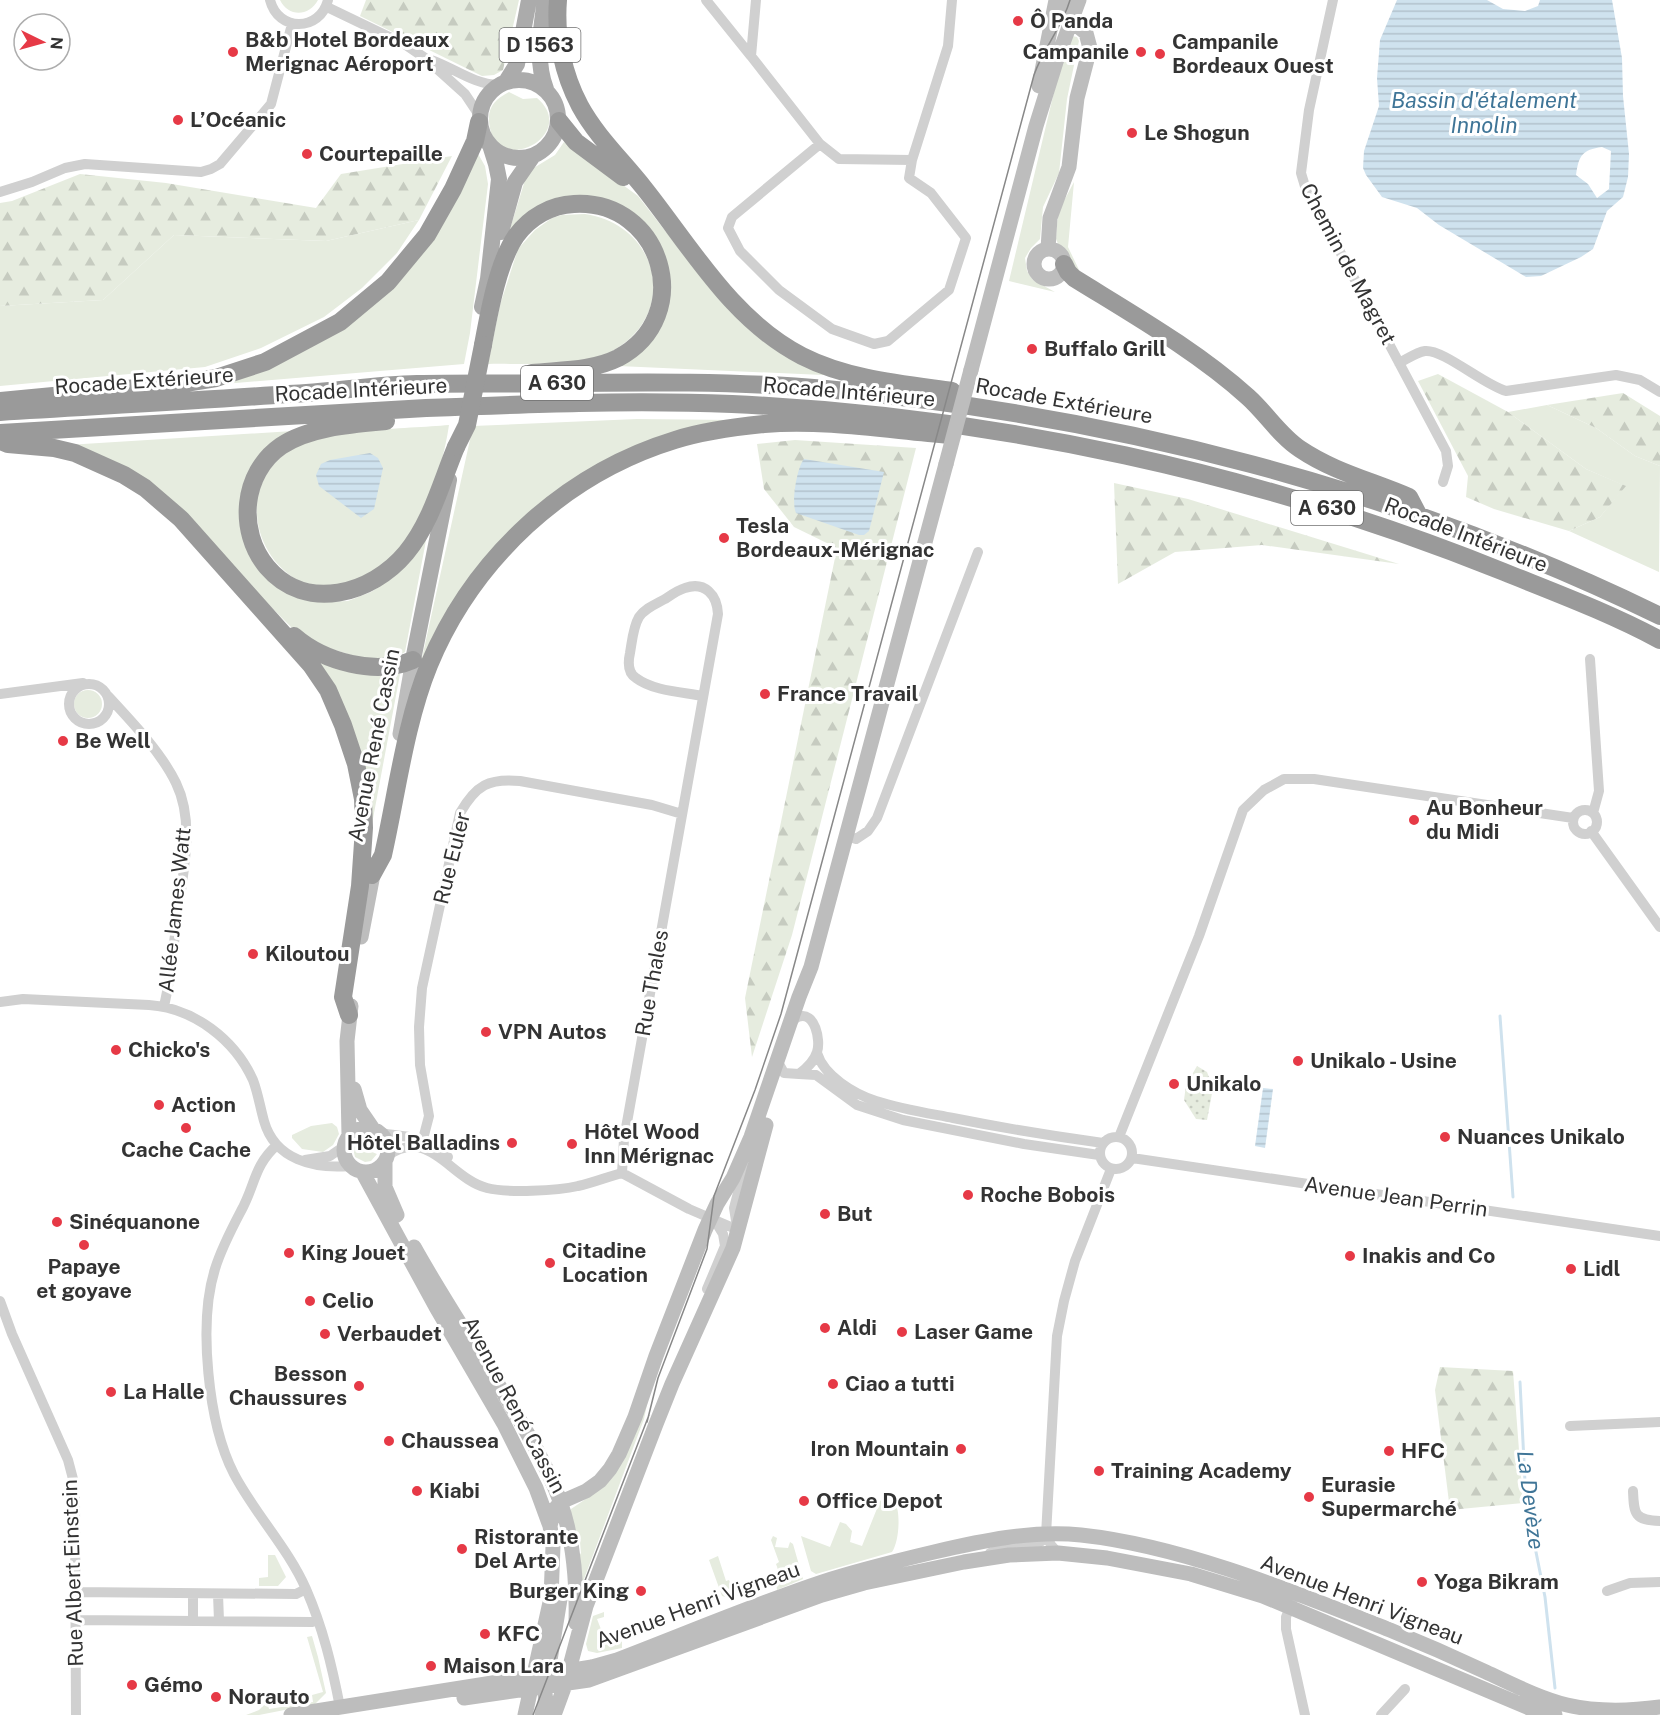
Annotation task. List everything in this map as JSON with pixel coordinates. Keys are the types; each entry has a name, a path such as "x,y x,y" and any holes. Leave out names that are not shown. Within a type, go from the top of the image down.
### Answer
{"highway":[{"path":"558,0 557,25 564,64 580,105 603,141 728,296 772,337 800,355 828,368 982,396 1111,430"},
{"path":"0,400 178,384 216,378 265,362 340,322 388,282 427,236 453,189 475,141 479,118"},
{"path":"559,121 576,142 605,162 655,203"},
{"path":"417,384 571,369 596,366 617,358 644,338 655,322 661,304 661,271 649,241 626,217 610,208 595,204 565,205 539,214 526,224 515,237 506,257 479,345 467,426 456,447 429,516 405,554 389,570 371,582 354,590 337,594 305,591 278,577 267,567 255,548 248,516 250,488 257,472 267,458 281,446 299,437 344,427 545,403"},
{"path":"1064,264 1074,278 1178,343 1248,397 1298,448 1334,469 1380,484 1409,497 1419,516"},
{"name":"Rocade Extérieure","path":"0,412 296,394 357,387 417,384 632,382 824,389 980,408 1111,430 1215,454 1419,516 1517,554 1660,616"},
{"name":"Rocade Intérieure","path":"0,433 545,403 732,404 915,419 1090,448 1213,476 1331,509 1445,548 1567,597 1660,639"},
{"path":"372,875 383,855 415,709 444,632 463,600 489,564 527,525 557,500 633,457 675,440 712,431 766,424 802,424 961,436 977,428"},
{"path":"0,441 75,453 124,475 138,484 198,531 296,639 319,652 365,666 395,666 413,660"},
{"path":"181,519 311,665 328,690 351,749 361,787 364,820 360,886 344,997 349,1015"}],"main road":[{"name":"D 1563","path":"502,83 517,64 529,0"},
{"name":"D 1563","path":"545,0 539,54 541,77 546,89"},
{"path":"479,345 499,179 479,118 482,103 489,93 502,83 521,79 534,82 546,89 553,98 559,121 551,142 533,156 522,158 499,153 490,146"},
{"path":"488,279 515,182 533,156"},
{"name":"Avenue René Cassin","path":"413,660 456,447"}],"street":[{"path":"270,0 277,15 292,24 303,25 313,22 321,16 328,4 405,45 425,58 465,94 479,118"},
{"path":"706,0 820,144 839,159 912,160"},
{"path":"751,56 756,0"},
{"path":"820,144 732,217 728,228 740,251 779,290 832,329 874,344 888,341 949,290 966,238 931,193 909,178 912,160 948,46 952,0"},
{"path":"1022,174 1056,0"},
{"path":"1048,249 1050,218 1069,167 1077,98 1090,48 1086,33 1064,15 1064,0"},
{"path":"550,1526 554,1510 561,1502 586,1491 600,1481 619,1454 635,1417 656,1356 713,1220 751,1137 779,1056 796,1020 1022,174 1050,79 1079,0"},
{"name":"Chemin de Magret","path":"1333,0 1309,110 1301,173 1307,193 1446,451 1448,466 1443,482"},
{"path":"0,192 75,165 94,164 201,172 216,167 271,104 292,24"},
{"path":"425,58 486,85 502,83"},
{"path":"1048,249 1061,255 1064,264 1062,272 1056,277 1046,279 1038,274 1034,266 1036,256 1048,249"},
{"path":"1399,363 1424,351 1436,352 1494,388 1506,391 1616,375 1640,380 1660,392"},
{"path":"847,836 856,839 868,831 877,818 978,552"},
{"name":"Rue Thales","path":"622,1173 624,1139 703,696 717,608 713,595 698,585 685,588 645,611 635,627 628,663 633,676 646,684 703,696"},
{"path":"1590,659 1599,791 1593,813 1596,825 1591,831 1583,833 1576,830 1573,818 1575,815 1582,810 1593,813"},
{"name":"Avenue René Cassin","path":"346,1141 349,1015 372,875 413,660"},
{"path":"0,694 67,684 86,683 99,686 108,696 109,709 106,715 95,724 82,723 71,715 68,702 74,690 86,683"},
{"name":"Allée James Watt","path":"108,696 166,765 177,784 185,808 185,857 169,984 164,1006"},
{"name":"Rue Euler","path":"423,1139 429,1116 420,1063 419,1027 422,988 460,813 475,791 489,782 502,779 520,781 652,805 682,814"},
{"path":"1119,1137 1199,936 1243,810 1264,790 1284,779 1314,779 1573,818"},
{"path":"1591,831 1660,927"},
{"path":"0,1002 23,999 164,1006 202,1022 227,1042 253,1080 264,1121 277,1144 312,1166 376,1170 400,1148 407,1146 422,1148 436,1155 467,1179 484,1187 506,1190 569,1188 622,1173 713,1220 738,1230"},
{"path":"792,1073 812,1062 819,1042 817,1030 809,1020 796,1020"},
{"path":"554,1715 586,1606 628,1495 672,1384 728,1262 761,1140 792,1073 796,1020"},
{"path":"817,1053 820,1062 829,1072 879,1107 903,1120 1024,1144 1099,1155"},
{"name":"Avenue René Cassin","path":"347,1054 358,1103 376,1131"},
{"path":"779,1056 779,1064 792,1073 816,1075 841,1094 879,1107 1103,1143"},
{"path":"293,1156 306,1160 325,1158 360,1128 423,1139 441,1149 458,1172"},
{"path":"376,1131 387,1144 386,1159"},
{"path":"738,1230 734,1208 748,1159 751,1137"},
{"path":"1119,1137 1131,1147 1132,1158 1126,1167 1111,1169 1103,1164 1099,1155 1103,1143 1110,1138 1119,1137"},
{"path":"346,1141 343,1154 357,1169"},
{"path":"277,1144 260,1163 252,1189 227,1238 214,1271 207,1328 208,1364 219,1436 229,1463 242,1487 297,1570 306,1589 330,1658 340,1707"},
{"name":"Avenue Jean Perrin","path":"1132,1158 1660,1236"},
{"name":"Avenue René Cassin","path":"386,1159 384,1179 393,1208 532,1442 561,1502 576,1575 574,1647"},
{"name":"Avenue René Cassin","path":"357,1169 509,1434 536,1488 550,1526 553,1546 551,1598 540,1681"},
{"path":"1058,1553 1046,1535 1058,1336 1064,1301 1075,1261 1111,1169"},
{"path":"689,1347 699,1312 724,1246 723,1234 713,1220"},
{"name":"Rue Albert Einstein","path":"0,1301 71,1472 75,1500 76,1715"},
{"path":"1570,1426 1660,1422"},
{"path":"1633,1491 1634,1511 1638,1516 1660,1521"},
{"name":"Avenue Henri Vigneau","path":"964,1562 1009,1546 1038,1545 1046,1535"},
{"name":"Avenue Henri Vigneau","path":"567,1677 862,1569 1009,1537 1079,1535 1159,1550 1293,1600 1392,1631 1532,1693 1567,1705 1595,1709 1652,1710"},
{"name":"Avenue Henri Vigneau","path":"567,1677 589,1680 822,1595 864,1583 1009,1555 1058,1553 1107,1558 1191,1574 1263,1596 1293,1600 1528,1708 1555,1715"},
{"path":"1607,1592 1630,1583 1660,1582"},
{"path":"75,1593 296,1594 306,1589"},
{"path":"193,1594 193,1621"},
{"path":"219,1594 219,1621"},
{"path":"1293,1600 1286,1617 1286,1629 1305,1715"},
{"path":"76,1620 312,1622 318,1620"},
{"path":"357,1715 567,1677"},
{"path":"291,1715 540,1681"},
{"path":"525,1715 540,1681"},
{"path":"540,1681 546,1701 542,1715"},
{"path":"1381,1715 1405,1689"}],"green space":[{"path":"280,0 318,0 309,10 299,13 288,10"},
{"path":"366,0 519,0 503,70 494,75 482,76 360,16"},
{"path":"1072,36 1077,37 1079,41 1067,99 1059,173 1043,207 1040,239 1025,258 1027,271 1033,280 1055,292 1009,281 1064,50"},
{"path":"509,92 523,99 537,98 548,112 549,126 542,137 531,146 518,150 504,148 494,139 489,121 490,111 494,104"},
{"path":"564,142 638,196 712,291 825,372 823,375 618,366 649,341 663,319 666,292 663,253 603,199 509,232 526,177 532,169 555,155"},
{"path":"477,152 485,166 488,184 470,333 464,364 224,384 363,313"},
{"path":"452,156 419,220 326,241 174,235 103,300 0,306 0,203 12,201 80,174 166,183 316,208 341,174"},
{"path":"1074,182 1068,247 1081,274 1078,276 1065,250 1059,246 1056,239 1058,212"},
{"path":"585,214 611,222 632,236 645,255 652,276 652,298 645,319 630,339 606,354 594,358 564,363 488,364 500,305 518,249 535,230 552,218"},
{"path":"419,220 397,253 362,288 324,317 261,348 205,367 0,386 0,306 103,300 174,235 326,241"},
{"path":"1438,374 1508,412 1586,469 1626,486 1600,517 1569,531 1494,509 1466,497 1468,476 1418,381"},
{"path":"1623,393 1660,416 1660,466 1635,456 1596,428 1547,405"},
{"path":"1547,405 1596,428 1635,456 1660,466 1659,572 1569,531 1600,517 1625,486 1586,469 1508,412"},
{"path":"637,419 731,420 692,429 520,521 420,667 473,426"},
{"path":"449,425 445,448 430,497 405,542 388,560 369,574 346,583 324,586 301,582 285,571 272,557 263,540 258,522 257,503 261,485 271,468 285,454 300,445 340,434"},
{"path":"293,431 262,454 247,477 243,504 244,542 323,602 348,601 371,592 391,579 427,535 405,652 390,661 368,660 318,645 293,629 192,522 67,445"},
{"path":"795,440 916,448 792,935 752,1057 745,998 837,548 794,527 764,489 757,444"},
{"path":"1114,483 1188,499 1399,564 1262,545 1175,552 1118,584"},
{"path":"314,660 356,672 400,674 369,840 368,800"},
{"path":"88,690 98,694 102,704 98,714 88,718 78,714 74,704 78,694"},
{"path":"1197,1066 1207,1072 1213,1088 1207,1120 1196,1119 1184,1100 1186,1085"},
{"path":"332,1123 337,1127 339,1134 333,1145 323,1152 302,1149 292,1138 292,1135 311,1126"},
{"path":"366,1137 371,1139 369,1143 372,1152 377,1154 371,1161 365,1162 355,1157 353,1148 357,1141"},
{"path":"1440,1367 1513,1371 1523,1503 1450,1510 1435,1390"},
{"path":"648,1400 644,1419 581,1587 578,1557 581,1553 580,1542 575,1539 571,1509 605,1486"},
{"path":"885,1498 895,1502 899,1520 898,1535 892,1552 816,1574 811,1571 801,1536 830,1547 840,1522 846,1524 852,1531 850,1542 862,1546 880,1501"},
{"path":"773,1536 777,1538 775,1547 788,1548 790,1542 793,1544 803,1579 777,1590 776,1564 779,1562 771,1540"},
{"path":"268,1555 275,1555 286,1577 278,1586 259,1586 259,1578 268,1577"},
{"path":"718,1556 726,1581 729,1580 733,1590 744,1587 746,1593 729,1598 722,1596 709,1560"},
{"path":"604,1612 604,1617 597,1619 604,1637 611,1635 622,1642 622,1648 597,1653 588,1651 586,1644 593,1616"},
{"path":"312,1636 326,1693 315,1704 259,1715 246,1715 259,1710 267,1702 269,1709 313,1702 312,1695 323,1692 307,1637"}],"water":[{"name":"Bassin d'étalement Innolin","path":"1397,0 1487,0 1503,9 1525,11 1538,6 1540,0 1612,0 1622,58 1629,154 1628,177 1623,197 1607,211 1593,249 1541,276 1526,277 1439,225 1417,208 1382,197 1363,168 1364,151 1379,106 1377,78 1380,40","holes":["1602,147 1611,151 1609,189 1597,198 1588,184 1576,175 1580,158 1586,152"]},
{"path":"370,453 378,458 383,468 374,509 361,518 319,486 316,475 321,464 330,460"},
{"path":"804,459 884,472 869,531 864,535 859,535 796,513 795,485"},
{"path":"1263,1088 1273,1089 1265,1148 1255,1146"}],"waterway":[{"name":"La Devèze","path":"1500,1016 1513,1197"},
{"name":"La Devèze","path":"1520,1382 1526,1502 1545,1597 1555,1688"}],"tram line":[{"path":"647,1422 658,1378 707,1249 714,1196 755,1090 781,1014 1034,75 1070,0"},
{"path":"533,1715 649,1415"}],"place":[{"name":"Ô Panda","path":"1018,21"},
{"name":"B&b Hotel Bordeaux Merignac Aéroport","path":"233,52"},
{"name":"Campanile","path":"1141,52"},
{"name":"Campanile Bordeaux Ouest","path":"1160,54"},
{"name":"L’Océanic","path":"178,120"},
{"name":"Le Shogun","path":"1132,133"},
{"name":"Courtepaille","path":"307,154"},
{"name":"Buffalo Grill","path":"1032,349"},
{"name":"Tesla Bordeaux-Mérignac","path":"724,538"},
{"name":"France Travail","path":"765,694"},
{"name":"Be Well","path":"63,741"},
{"name":"Au Bonheur du Midi","path":"1414,820"},
{"name":"Kiloutou","path":"253,954"},
{"name":"VPN Autos","path":"486,1032"},
{"name":"Chicko's","path":"116,1050"},
{"name":"Unikalo - Usine","path":"1298,1061"},
{"name":"Unikalo","path":"1174,1084"},
{"name":"Action","path":"159,1105"},
{"name":"Cache Cache","path":"186,1128"},
{"name":"Nuances Unikalo","path":"1445,1137"},
{"name":"Hôtel Balladins","path":"512,1143"},
{"name":"Hôtel Wood Inn Mérignac","path":"572,1144"},
{"name":"Roche Bobois","path":"968,1195"},
{"name":"But","path":"825,1214"},
{"name":"Sinéquanone","path":"57,1222"},
{"name":"Papaye et goyave","path":"84,1245"},
{"name":"King Jouet","path":"289,1253"},
{"name":"Inakis and Co","path":"1350,1256"},
{"name":"Citadine Location","path":"550,1263"},
{"name":"Lidl","path":"1571,1269"},
{"name":"Celio","path":"310,1301"},
{"name":"Aldi","path":"825,1328"},
{"name":"Laser Game","path":"902,1332"},
{"name":"Verbaudet","path":"325,1334"},
{"name":"Ciao a tutti","path":"833,1384"},
{"name":"Besson Chaussures","path":"359,1386"},
{"name":"La Halle","path":"111,1392"},
{"name":"Chaussea","path":"389,1441"},
{"name":"Iron Mountain","path":"961,1449"},
{"name":"HFC","path":"1389,1451"},
{"name":"Training Academy","path":"1099,1471"},
{"name":"Kiabi","path":"417,1491"},
{"name":"Eurasie Supermarché","path":"1309,1497"},
{"name":"Office Depot","path":"804,1501"},
{"name":"Ristorante Del Arte","path":"462,1549"},
{"name":"Yoga Bikram","path":"1422,1582"},
{"name":"Burger King","path":"641,1591"},
{"name":"KFC","path":"485,1634"},
{"name":"Maison Lara","path":"431,1666"},
{"name":"Gémo","path":"132,1685"},
{"name":"Norauto","path":"216,1697"}]}
